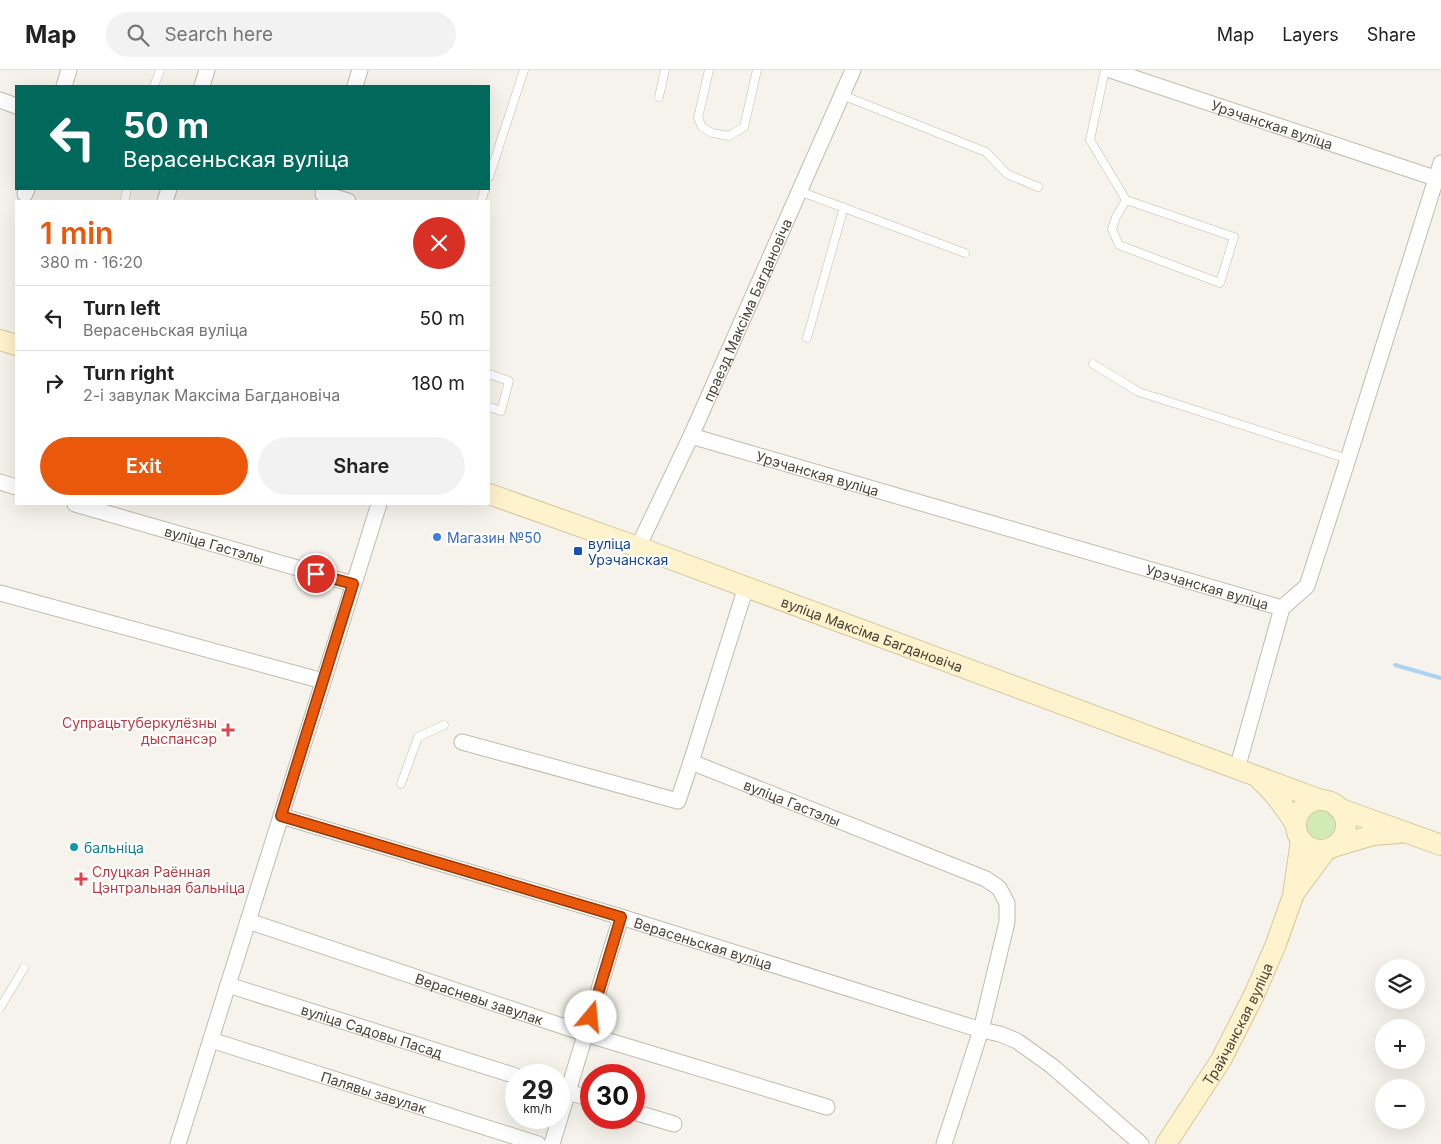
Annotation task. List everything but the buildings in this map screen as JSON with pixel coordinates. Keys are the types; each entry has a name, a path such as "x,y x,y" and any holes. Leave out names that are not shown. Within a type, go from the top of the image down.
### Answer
{"main road":[{"path":"0,340 15,345"},
{"name":"вуліца Максіма Багдановіча","path":"490,494 638,547 1441,845"},
{"name":"вуліца Максіма Багдановіча","path":"1245,772 1270,789 1284,804 1298,833"},
{"path":"1314,801 1330,804 1344,817 1345,828 1341,839 1330,848 1315,849 1305,844 1298,833 1297,819 1303,808 1314,801"},
{"name":"Трайчанская вуліца","path":"1166,1144 1221,1060 1254,995 1276,944 1293,896 1298,833"},
{"name":"вуліца Максіма Багдановіча","path":"1330,848 1373,835 1412,834"},
{"name":"Трайчанская вуліца","path":"1293,896 1330,848"}],"street":[{"path":"64,85 69,70"},
{"path":"202,85 207,70"},
{"path":"355,85 360,70"},
{"name":"праезд Максіма Багдановіча","path":"638,547 691,436 853,70"},
{"name":"Урэчанская вуліца","path":"1110,70 1435,178"},
{"path":"0,100 15,106"},
{"name":"Урэчанская вуліца","path":"691,436 1282,608 1306,586 1441,163"},
{"path":"324,190 323,194 344,200"},
{"path":"0,482 15,487"},
{"name":"вуліца Гастэлы","path":"78,505 353,584"},
{"path":"178,1144 379,505"},
{"path":"462,742 678,801 746,587"},
{"path":"0,593 323,681"},
{"path":"1245,772 1282,608"},
{"name":"вуліца Гастэлы","path":"691,762 986,879 999,888 1007,902 1007,922 981,1030 944,1144"},
{"name":"Верасеньская вуліца","path":"281,816 621,917 981,1030 1000,1034 1017,1041 1052,1066 1141,1144"},
{"path":"570,1075 586,1034 621,917"},
{"name":"Верасневы завулак","path":"248,921 586,1034 827,1107"},
{"name":"вуліца Садовы Пасад","path":"228,985 505,1073"},
{"name":"Палявы завулак","path":"211,1040 538,1144"},
{"path":"645,1115 674,1124"},
{"path":"552,1144 555,1129"}],"lane":[{"path":"154,85 160,70"},
{"path":"490,174 524,70"},
{"path":"659,97 665,70"},
{"path":"709,70 698,118 702,127 712,133 729,136 744,127 757,70"},
{"path":"1105,70 1090,140 1126,200 1234,237 1220,283 1119,246 1112,229 1116,217 1126,200"},
{"path":"842,95 986,152 1007,174 1038,187"},
{"path":"126,199 127,190"},
{"path":"799,191 965,253"},
{"path":"807,338 844,207"},
{"path":"1093,364 1139,392 1348,459"},
{"path":"490,374 510,381 501,411 490,407"},
{"path":"402,784 418,737 444,724"},
{"path":"0,1008 24,968"}],"green space":[{"path":"1320,808 1327,809 1332,813 1336,818 1336,832 1332,837 1327,841 1320,842 1313,841 1308,837 1304,832 1303,825 1304,818 1308,813 1313,809"}],"waterway":[{"path":"1395,665 1441,678"}],"place":[{"name":"Магазин №50","path":"437,537"},
{"name":"вуліца Урэчанская","path":"578,551"},
{"name":"Супрацьтуберкулёзны дыспансэр","path":"228,730"},
{"name":"бальніца","path":"74,847"},
{"name":"Слуцкая Раённая Цэнтральная бальніца","path":"81,879"}],"route":[{"path":"316,574 353,584 281,816 621,917 591,1017"}]}
